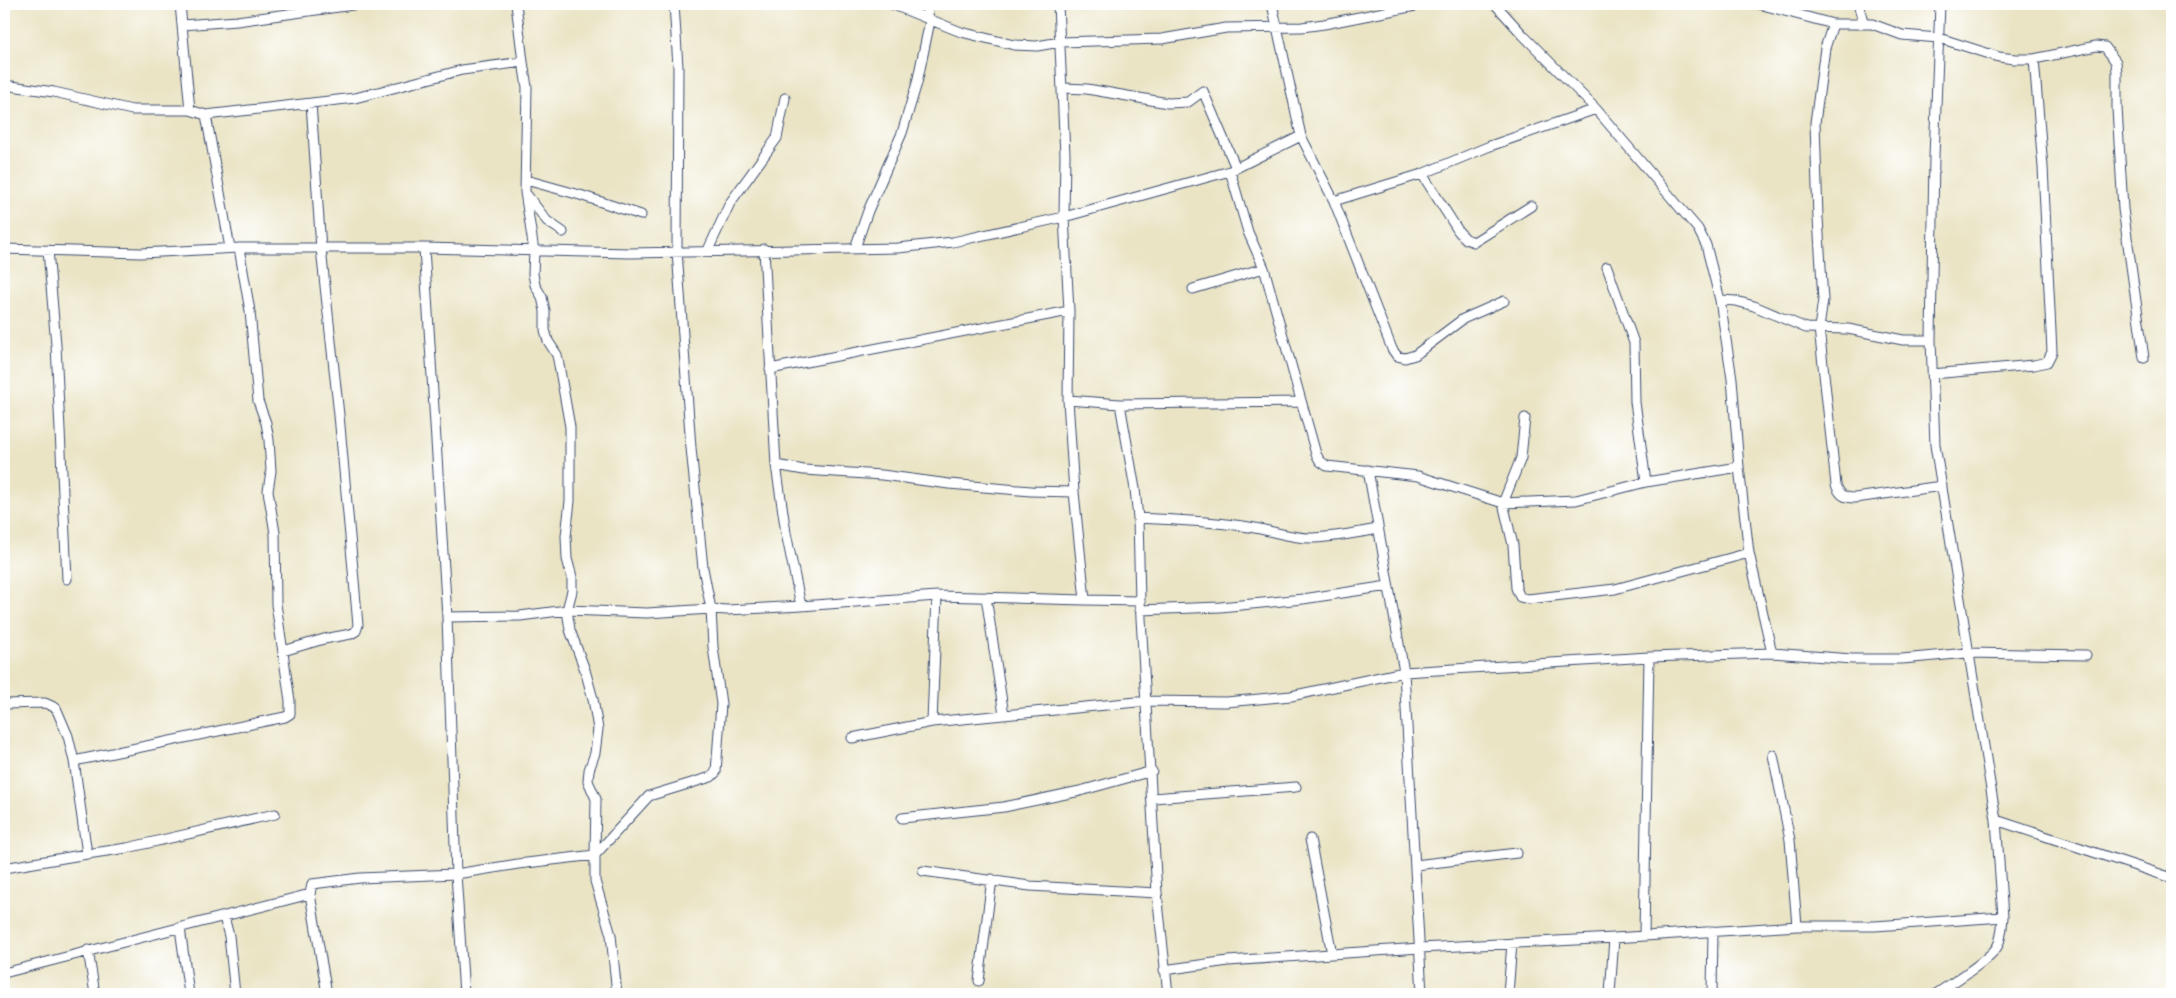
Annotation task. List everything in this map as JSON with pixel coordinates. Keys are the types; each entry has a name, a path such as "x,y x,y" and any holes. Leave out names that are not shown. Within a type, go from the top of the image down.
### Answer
{"street":[{"path":"180,4 190,110"},
{"path":"182,25 237,21 360,4"},
{"path":"516,4 527,87 526,192 534,251 535,284 542,297 548,341 559,365 570,427 570,501 566,536 567,560 572,577 572,591 568,610 570,630 585,670 598,729 596,753 589,770 588,782 596,800 595,881 611,935 617,994"},
{"path":"327,994 310,894 312,884 360,878 456,874 518,864 595,855 649,796 711,777 716,772 721,704 713,647 711,609 703,568 691,448 677,251 678,67 674,4"},
{"path":"891,4 961,32 1014,45 1037,46 1060,42 1162,39 1226,28 1302,27 1425,4"},
{"path":"855,248 868,211 902,133 921,66 930,21 925,4"},
{"path":"1058,4 1062,88 1064,218 1069,312 1068,400 1074,492 1085,600"},
{"path":"1272,4 1301,136 1334,201 1392,349 1397,356 1405,358 1415,355 1463,319 1504,301"},
{"path":"1495,4 1596,109 1698,229 1706,245 1720,300 1732,378 1739,467 1749,553 1772,653"},
{"path":"1759,4 1775,6 1833,24 1864,24 1880,27 1902,35 1939,38 1999,56 2034,59 2096,46 2105,47 2116,62 2123,209 2144,358"},
{"path":"1858,4 1864,24"},
{"path":"1936,994 1987,958 1997,947 2002,931 2003,918 1996,820 1967,654 1935,445 1931,340 1934,156 1940,4"},
{"path":"1833,24 1825,48 1815,123 1823,300 1819,328 1836,484 1839,493 1846,498 1942,486"},
{"path":"1932,374 2034,365 2047,362 2052,352 2043,167 2034,59"},
{"path":"4,85 54,92 132,110 190,110 206,115 355,98 462,70 523,62"},
{"path":"1062,88 1087,89 1168,103 1188,102 1203,91 1233,169 1248,232 1264,268 1301,402 1320,461 1326,466 1418,476 1503,503 1576,500 1646,482 1739,467"},
{"path":"708,250 730,203 777,138 784,98"},
{"path":"283,651 324,639 351,634 356,631 358,625 340,415 321,249 311,103"},
{"path":"1334,201 1422,174 1500,142 1596,109"},
{"path":"74,761 284,717 290,714 290,701 276,604 275,533 268,490 271,472 270,448 266,423 258,401 250,311 234,248 206,115"},
{"path":"4,250 141,253 234,248 424,248 630,253 926,246 1064,218 1233,169 1301,136"},
{"path":"1422,174 1459,232 1466,239 1474,242 1531,206"},
{"path":"526,180 641,215"},
{"path":"526,192 535,208 547,221 563,232"},
{"path":"424,248 447,618 456,874 464,994"},
{"path":"764,249 776,465 786,533 801,606"},
{"path":"48,250 56,345 67,578"},
{"path":"1607,267 1634,343 1635,402 1646,482"},
{"path":"1193,289 1264,268"},
{"path":"1720,300 1736,301 1754,306 1806,328 1848,330 1903,340 1931,340"},
{"path":"770,369 1069,312"},
{"path":"1068,400 1120,404 1301,402"},
{"path":"1120,404 1135,489 1138,518 1140,605 1152,771 1157,893 1168,994"},
{"path":"1525,418 1521,458 1503,503 1514,544 1516,588 1520,597 1528,599 1615,589 1749,553"},
{"path":"776,465 804,470 882,475 949,484 1074,492"},
{"path":"1368,470 1404,672 1422,994"},
{"path":"1138,518 1223,523 1252,527 1289,537 1339,536 1378,529"},
{"path":"447,618 520,616 568,610 647,613 711,609 727,610 937,596 1085,600 1140,605 1220,607 1303,599 1388,586"},
{"path":"932,722 937,596"},
{"path":"986,597 1004,715"},
{"path":"852,738 932,722 1147,701 1226,702 1291,696 1404,672 1650,657 1772,653 1852,659 1902,659 1967,654 2086,655"},
{"path":"1644,936 1650,657"},
{"path":"4,704 45,703 56,708 68,736 74,761 87,854"},
{"path":"1773,755 1790,840 1797,926"},
{"path":"902,818 1004,807 1080,791 1152,771"},
{"path":"1153,798 1296,787"},
{"path":"4,868 127,848 276,814"},
{"path":"1996,820 2172,878"},
{"path":"1310,839 1332,954"},
{"path":"1415,865 1517,853"},
{"path":"923,871 992,879 1030,886 1157,893"},
{"path":"979,981 992,879"},
{"path":"4,973 310,894"},
{"path":"224,917 229,936 235,994"},
{"path":"1164,970 1228,961 1420,948 1797,926 1875,926 2003,918"},
{"path":"180,928 189,994"},
{"path":"1712,994 1713,931"},
{"path":"1610,994 1614,938"},
{"path":"1508,994 1512,943"},
{"path":"88,950 95,994"}]}
